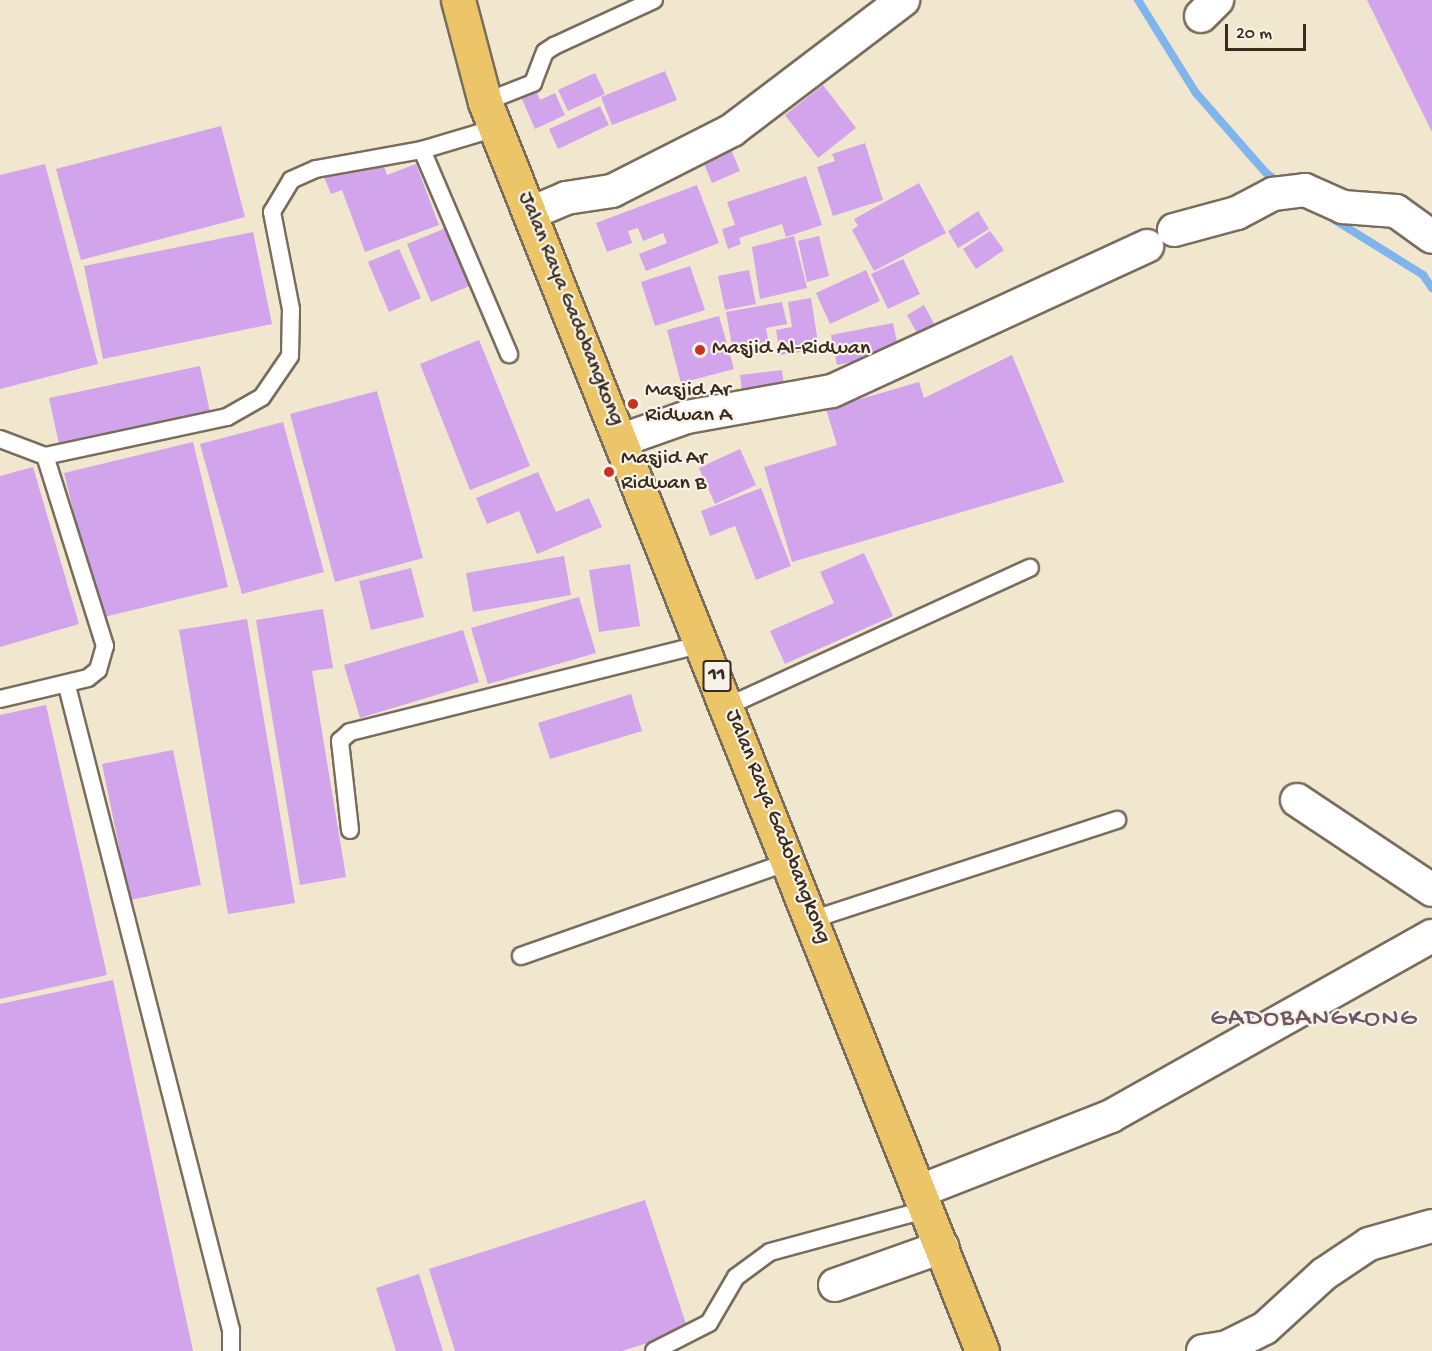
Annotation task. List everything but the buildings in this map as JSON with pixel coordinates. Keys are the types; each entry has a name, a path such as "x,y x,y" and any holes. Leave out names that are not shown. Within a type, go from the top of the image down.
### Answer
{"highway":[{"name":"Jalan Raya Gadobangkong","path":"458,0 491,115 791,861 982,1351"}],"street":[{"path":"531,213 566,198 604,171 722,115 870,0"},
{"path":"566,198 612,191 732,130 903,0"},
{"path":"1174,230 1237,213 1273,194 1305,190 1343,207 1396,211 1432,237"},
{"path":"622,440 687,417 832,391 1147,246"},
{"path":"1297,800 1432,890"},
{"path":"924,1200 1111,1116 1432,936"},
{"path":"1203,1351 1227,1347 1265,1328 1324,1274 1369,1244 1432,1226"},
{"path":"835,1285 942,1247"}],"lane":[{"path":"0,439 45,456 227,417 262,397 290,356 291,309 272,212 291,180 316,169 422,150 491,115 533,83 545,52 554,46 654,0"},
{"path":"422,150 509,354"},
{"path":"0,699 68,686 98,670 105,646 45,456"},
{"path":"728,706 1030,568"},
{"path":"350,830 340,741 350,732 704,644"},
{"path":"68,686 231,1330 231,1351"},
{"path":"814,919 1116,820"},
{"path":"521,956 791,861"},
{"path":"654,1351 709,1323 736,1277 770,1252 924,1200"}],"waterway":[{"path":"1138,0 1196,93 1266,173 1282,184"},
{"path":"1330,217 1423,275 1432,288"}],"place":[{"name":"Masjid Al-Ridwan","path":"700,350"},
{"name":"Masjid Ar Ridwan A","path":"633,404"},
{"name":"Masjid Ar Ridwan B","path":"609,472"}],"district":[{"name":"GADOBANGKONG","path":"1314,1020"}]}
